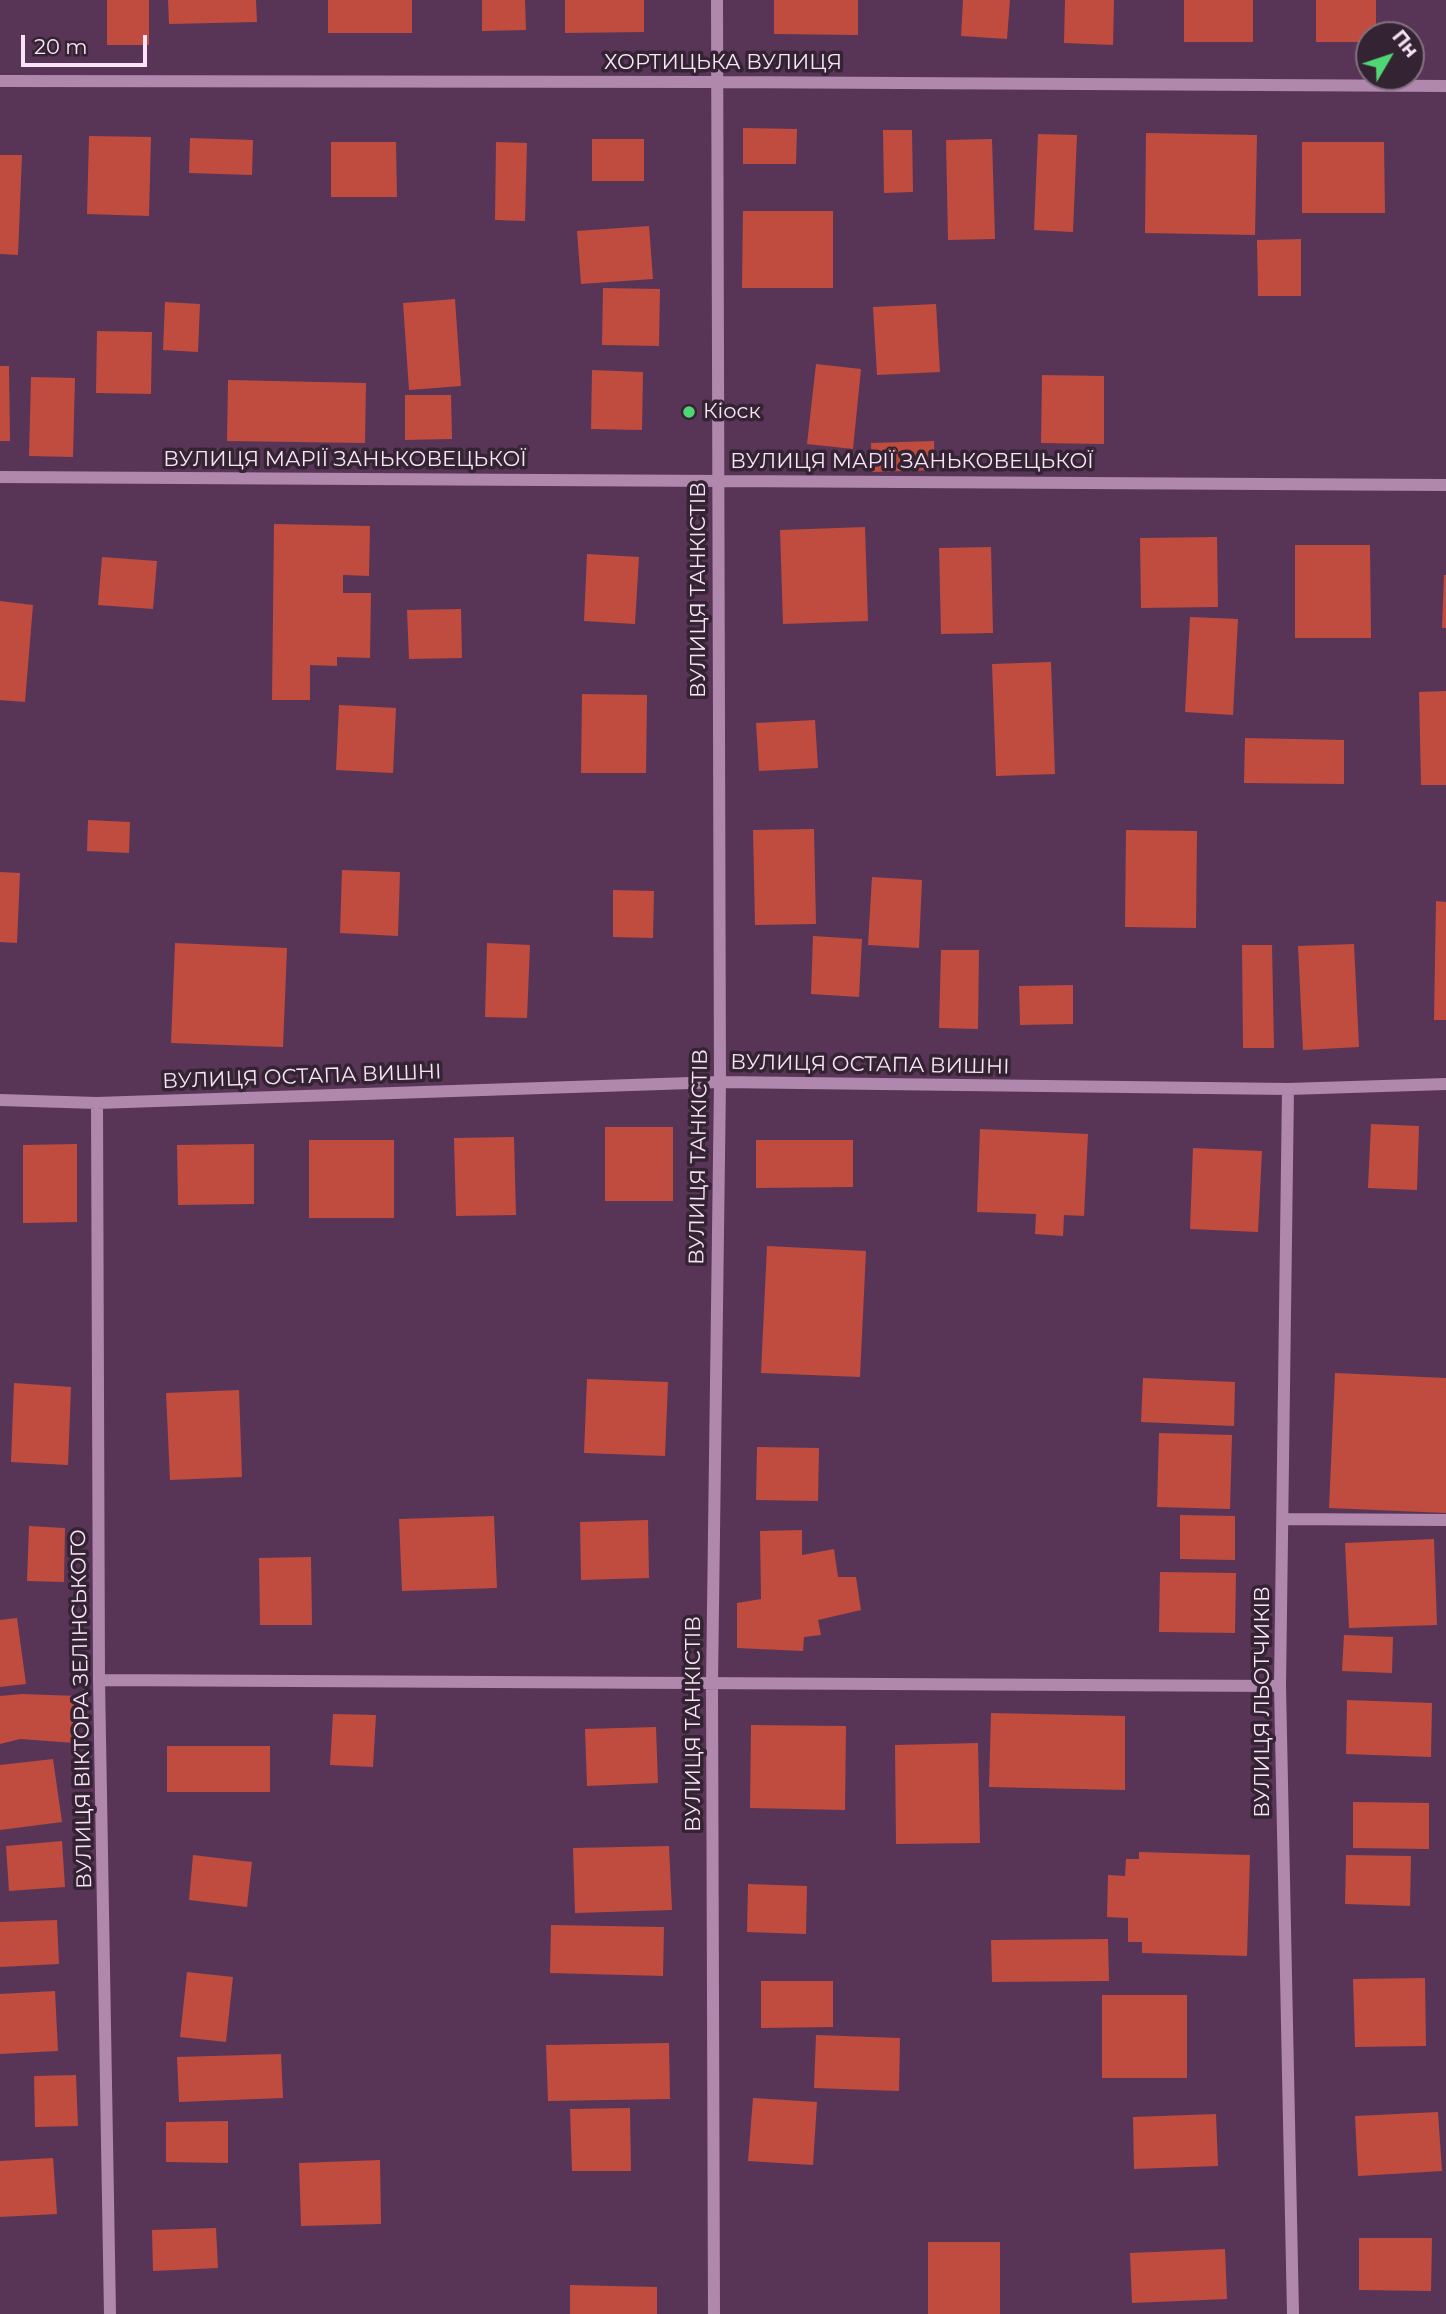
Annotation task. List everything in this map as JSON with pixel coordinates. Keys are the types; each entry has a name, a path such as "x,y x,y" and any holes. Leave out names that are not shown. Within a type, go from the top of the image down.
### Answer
{"street":[{"name":"ВУЛИЦЯ ТАНКІСТІВ","path":"714,2314 712,1683 720,1082 717,0"},
{"name":"ХОРТИЦЬКА ВУЛИЦЯ","path":"0,81 1446,86"},
{"name":"ВУЛИЦЯ МАРІЇ ЗАНЬКОВЕЦЬКОЇ","path":"0,477 1446,485"},
{"name":"ВУЛИЦЯ ОСТАПА ВИШНІ","path":"0,1100 97,1103 720,1082 1288,1089 1446,1084"},
{"name":"ВУЛИЦЯ ЛЬОТЧИКІВ","path":"1288,1089 1280,1686 1293,2314"},
{"name":"ВУЛИЦЯ ВІКТОРА ЗЕЛІНСЬКОГО","path":"97,1103 99,1680 110,2314"},
{"path":"1283,1519 1446,1520"},
{"path":"99,1680 1280,1686"}],"building":[{"path":"107,0 149,0 149,45 107,45"},
{"path":"168,0 256,0 257,22 169,24"},
{"path":"328,0 412,0 412,33 328,33"},
{"path":"482,0 525,0 526,30 482,31"},
{"path":"565,0 644,0 644,32 565,33"},
{"path":"774,0 858,0 858,35 774,34"},
{"path":"963,0 1010,0 1007,39 961,36"},
{"path":"1065,0 1114,0 1113,45 1064,43"},
{"path":"1184,0 1253,0 1253,42 1184,42"},
{"path":"1316,0 1376,0 1376,21 1355,21 1355,42 1316,42"},
{"path":"743,128 797,129 796,164 743,164"},
{"path":"883,130 912,130 913,192 884,193"},
{"path":"1146,133 1257,135 1255,235 1145,233"},
{"path":"1038,134 1077,135 1073,232 1034,230"},
{"path":"89,136 151,137 149,216 87,214"},
{"path":"190,138 253,140 252,175 189,173"},
{"path":"592,139 644,139 644,181 592,181"},
{"path":"992,139 995,239 948,240 946,140"},
{"path":"331,142 396,142 397,197 331,197"},
{"path":"496,142 527,143 525,221 495,220"},
{"path":"1302,142 1384,142 1385,213 1302,213"},
{"path":"0,155 22,155 18,255 0,254"},
{"path":"743,211 833,211 833,288 742,288"},
{"path":"649,226 653,279 581,284 577,231"},
{"path":"1301,239 1301,296 1258,296 1257,240"},
{"path":"603,288 660,289 659,346 602,345"},
{"path":"455,299 461,386 409,390 403,303"},
{"path":"165,302 200,304 198,352 163,350"},
{"path":"936,304 940,372 877,375 873,307"},
{"path":"97,331 152,332 151,394 96,393"},
{"path":"816,364 861,369 853,449 807,444"},
{"path":"0,366 9,366 10,441 0,441"},
{"path":"592,370 643,372 642,430 591,429"},
{"path":"1042,375 1104,376 1104,444 1041,443"},
{"path":"31,377 75,378 73,457 29,456"},
{"path":"228,380 366,383 365,443 227,441"},
{"path":"405,395 451,395 452,439 405,440"},
{"path":"934,441 935,470 872,472 871,443"},
{"path":"274,524 370,526 369,576 343,575 343,593 371,593 370,658 337,657 337,666 310,665 310,700 272,700"},
{"path":"865,527 868,621 783,624 780,530"},
{"path":"1217,537 1218,607 1141,608 1140,538"},
{"path":"1295,545 1370,545 1371,638 1295,638"},
{"path":"991,547 993,633 941,634 939,548"},
{"path":"587,554 639,557 635,624 584,621"},
{"path":"102,557 157,561 153,609 98,605"},
{"path":"1444,575 1446,628 1442,628"},
{"path":"0,601 33,605 25,702 0,700"},
{"path":"461,609 462,658 409,659 407,610"},
{"path":"1190,617 1238,619 1233,715 1185,712"},
{"path":"1051,662 1055,774 996,776 992,664"},
{"path":"1446,691 1446,785 1421,785 1419,692"},
{"path":"582,694 647,695 646,773 581,773"},
{"path":"339,705 396,708 393,773 336,770"},
{"path":"815,720 818,768 759,771 756,723"},
{"path":"1245,738 1344,740 1344,784 1244,783"},
{"path":"88,820 130,822 129,853 87,851"},
{"path":"814,829 816,924 755,925 753,830"},
{"path":"1126,830 1197,831 1196,928 1125,927"},
{"path":"342,870 400,872 398,936 340,933"},
{"path":"0,872 20,873 17,943 0,942"},
{"path":"872,877 922,880 919,948 868,945"},
{"path":"613,890 654,891 653,938 613,937"},
{"path":"1436,901 1446,902 1446,1020 1434,1020"},
{"path":"813,936 862,939 859,997 811,994"},
{"path":"175,943 287,948 283,1047 171,1043"},
{"path":"487,943 530,945 527,1018 485,1017"},
{"path":"1354,944 1359,1047 1303,1050 1298,946"},
{"path":"1242,945 1272,945 1274,1048 1243,1048"},
{"path":"941,950 979,950 978,1029 939,1028"},
{"path":"1073,985 1073,1024 1020,1025 1019,986"},
{"path":"1371,1124 1419,1126 1417,1190 1368,1188"},
{"path":"605,1127 673,1127 673,1201 605,1201"},
{"path":"980,1129 1088,1134 1084,1216 1064,1215 1063,1236 1035,1234 1036,1214 977,1212"},
{"path":"514,1137 516,1215 456,1216 454,1138"},
{"path":"309,1140 394,1140 394,1218 309,1218"},
{"path":"756,1140 853,1140 853,1187 756,1188"},
{"path":"77,1144 77,1222 23,1223 23,1145"},
{"path":"254,1144 254,1204 178,1205 177,1145"},
{"path":"1193,1148 1262,1151 1258,1232 1190,1229"},
{"path":"767,1246 866,1251 860,1377 761,1373"},
{"path":"1335,1373 1446,1378 1446,1513 1329,1508"},
{"path":"1143,1378 1235,1382 1234,1426 1141,1422"},
{"path":"587,1379 668,1382 665,1456 584,1453"},
{"path":"14,1383 71,1387 68,1465 11,1462"},
{"path":"239,1390 242,1477 170,1480 166,1393"},
{"path":"1159,1433 1232,1435 1230,1509 1157,1507"},
{"path":"757,1447 819,1448 818,1501 756,1500"},
{"path":"1180,1515 1235,1516 1235,1560 1180,1559"},
{"path":"494,1516 497,1588 402,1591 399,1519"},
{"path":"648,1520 649,1578 581,1580 580,1522"},
{"path":"29,1526 65,1528 64,1582 27,1581"},
{"path":"802,1530 802,1555 834,1549 838,1577 856,1577 861,1610 818,1620 821,1635 804,1637 803,1651 737,1648 737,1603 761,1599 760,1531"},
{"path":"1434,1539 1437,1625 1349,1628 1345,1543"},
{"path":"311,1557 312,1625 260,1625 259,1558"},
{"path":"1160,1572 1236,1573 1235,1633 1159,1632"},
{"path":"17,1618 26,1684 0,1687 0,1620"},
{"path":"1344,1635 1393,1637 1392,1673 1342,1671"},
{"path":"0,1696 77,1696 75,1743 20,1739 0,1744"},
{"path":"1347,1700 1432,1703 1431,1757 1346,1754"},
{"path":"991,1713 1125,1716 1125,1790 989,1787"},
{"path":"333,1714 376,1715 373,1767 330,1765"},
{"path":"751,1725 846,1726 845,1810 750,1808"},
{"path":"656,1727 658,1783 587,1786 585,1729"},
{"path":"978,1743 980,1843 896,1844 895,1745"},
{"path":"167,1746 270,1746 270,1792 167,1792"},
{"path":"53,1759 62,1822 0,1830 0,1765"},
{"path":"1353,1802 1429,1803 1429,1849 1353,1848"},
{"path":"62,1841 65,1887 9,1891 6,1846"},
{"path":"669,1846 672,1910 575,1913 573,1848"},
{"path":"1139,1852 1250,1855 1247,1956 1142,1953 1142,1942 1128,1942 1128,1918 1107,1917 1108,1875 1125,1876 1126,1859 1139,1859"},
{"path":"193,1855 252,1862 247,1907 189,1900"},
{"path":"1346,1855 1411,1856 1410,1906 1345,1904"},
{"path":"748,1884 807,1886 806,1934 747,1932"},
{"path":"57,1920 59,1964 0,1967 0,1922"},
{"path":"551,1925 664,1927 663,1976 550,1973"},
{"path":"1108,1939 1109,1981 992,1982 991,1940"},
{"path":"187,1972 233,1977 226,2042 180,2037"},
{"path":"1425,1978 1426,2046 1355,2047 1353,1979"},
{"path":"761,1981 833,1981 833,2027 761,2028"},
{"path":"55,1991 58,2051 0,2054 0,1994"},
{"path":"1102,1995 1187,1995 1187,2078 1102,2078"},
{"path":"816,2035 900,2038 899,2091 814,2088"},
{"path":"669,2043 670,2099 548,2101 546,2045"},
{"path":"281,2054 283,2098 179,2102 177,2057"},
{"path":"76,2075 78,2126 35,2127 34,2076"},
{"path":"753,2098 817,2102 813,2165 748,2161"},
{"path":"630,2108 631,2171 572,2171 570,2109"},
{"path":"1438,2112 1442,2171 1358,2176 1355,2116"},
{"path":"1216,2114 1218,2166 1134,2169 1133,2117"},
{"path":"228,2121 228,2163 166,2162 166,2122"},
{"path":"53,2158 57,2214 0,2217 0,2161"},
{"path":"380,2160 381,2224 301,2226 299,2163"},
{"path":"216,2228 218,2268 153,2271 152,2230"},
{"path":"1359,2238 1432,2238 1431,2291 1359,2290"},
{"path":"928,2242 1000,2242 1000,2314 928,2314"},
{"path":"1225,2249 1227,2299 1132,2303 1130,2253"},
{"path":"570,2285 657,2287 657,2314 570,2314"}],"place":[{"name":"Кіоск","path":"689,412"}]}
